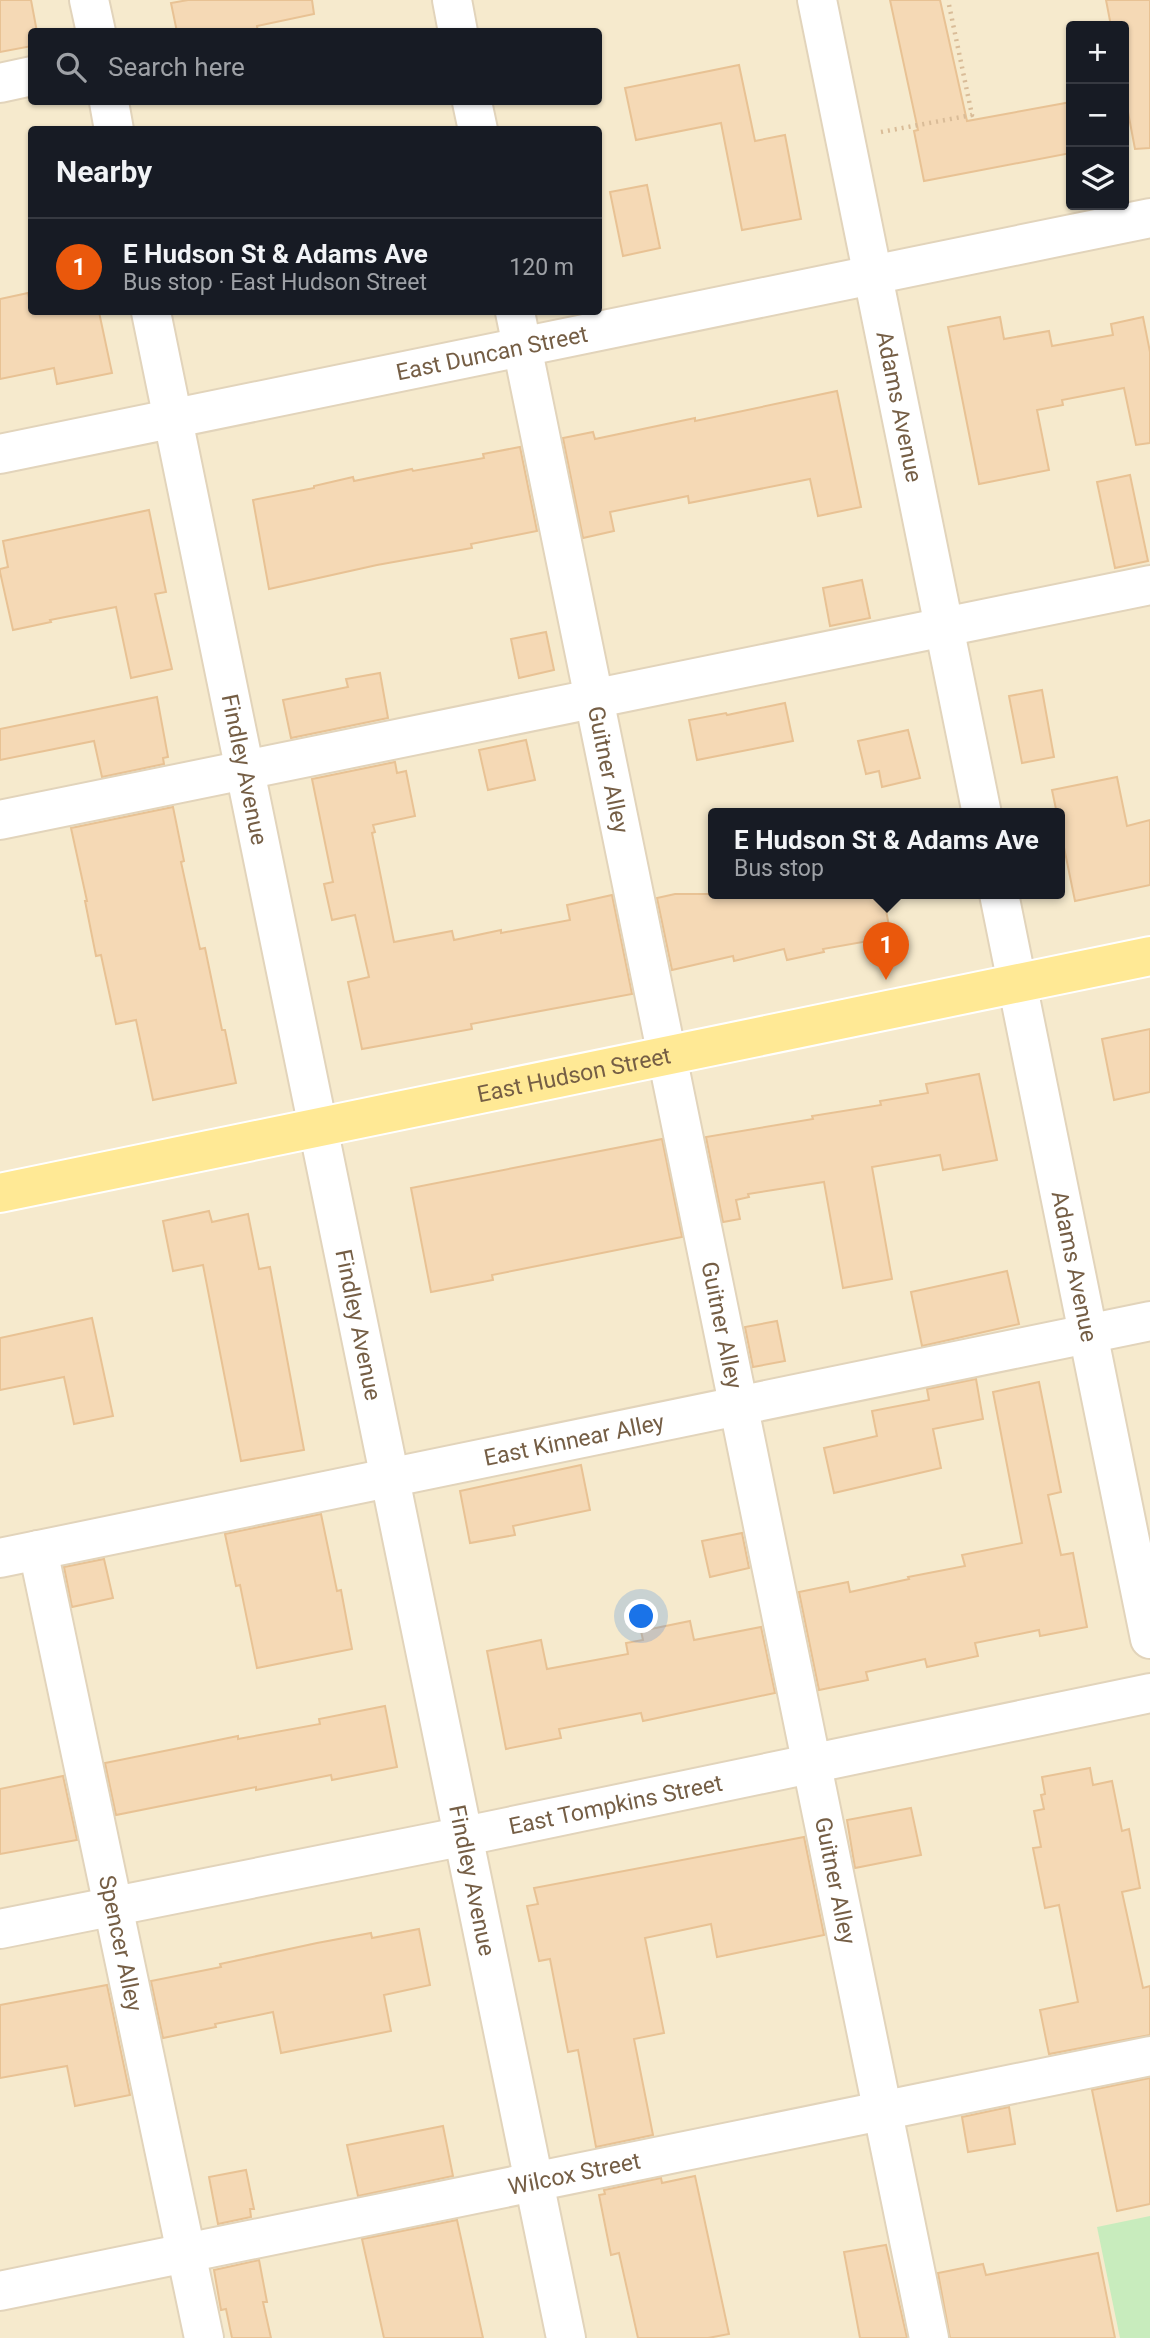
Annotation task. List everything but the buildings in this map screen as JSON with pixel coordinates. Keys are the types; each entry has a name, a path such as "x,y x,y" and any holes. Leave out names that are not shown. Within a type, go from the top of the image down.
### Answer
{"main road":[{"name":"East Hudson Street","path":"0,1193 1150,956"}],"street":[{"path":"89,0 95,28"},
{"path":"452,0 457,28"},
{"name":"Adams Avenue","path":"817,0 981,808"},
{"path":"0,83 28,77"},
{"path":"110,105 113,126"},
{"path":"473,105 477,126"},
{"name":"East Duncan Street","path":"0,453 171,419 519,329 873,275 1150,218"},
{"name":"Findley Avenue","path":"152,315 566,2338"},
{"name":"Guitner Alley","path":"519,329 929,2338"},
{"path":"0,820 1150,585"},
{"name":"Adams Avenue","path":"1000,899 1150,1639"},
{"name":"East Kinnear Alley","path":"0,1558 1150,1321"},
{"name":"Spencer Alley","path":"38,1550 204,2338"},
{"name":"East Tompkins Street","path":"0,1928 465,1836 1150,1693"},
{"name":"Wilcox Street","path":"0,2291 1150,2056"}],"path":[{"path":"877,133 972,115 948,0"}],"shaded area":[{"path":"0,0 1150,0 1150,2338 0,2338"}],"green space":[{"path":"1150,2216 1150,2338 1120,2338 1097,2227"}],"place":[{"name":"E Hudson St & Adams Ave","path":"886,980"}]}
